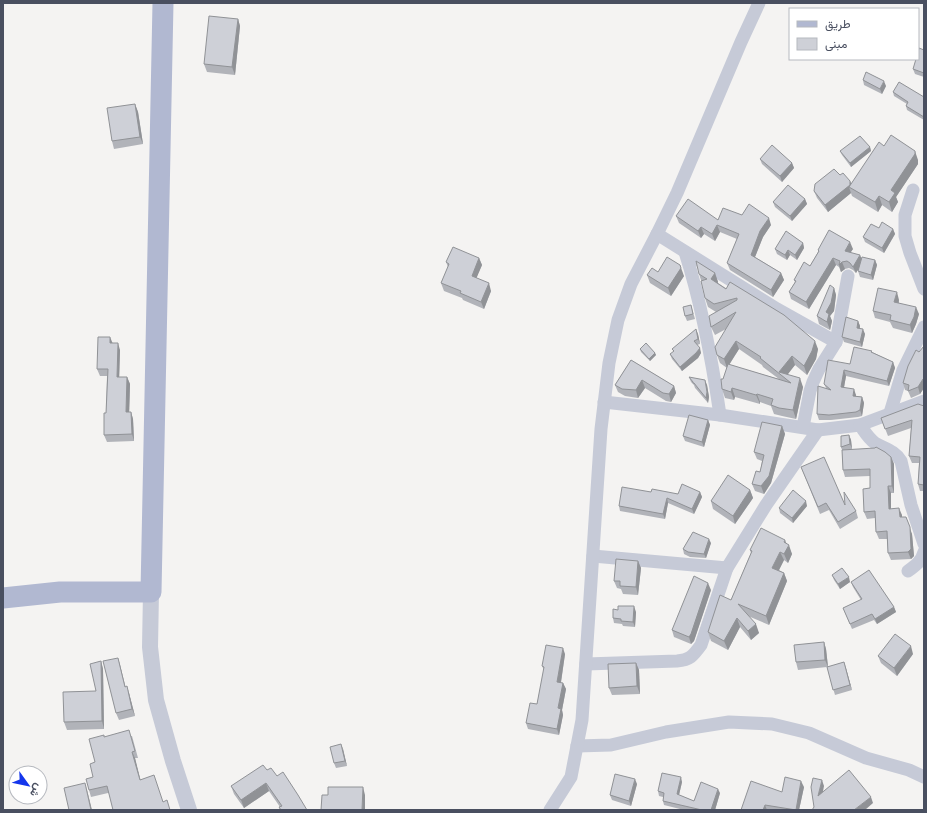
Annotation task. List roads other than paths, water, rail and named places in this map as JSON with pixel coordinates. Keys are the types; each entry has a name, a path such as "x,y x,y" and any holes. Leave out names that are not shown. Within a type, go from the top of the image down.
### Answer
{"main road":[{"path":"3,598 60,592 151,592 163,3"}],"street":[{"path":"550,810 571,777 582,720 601,429 608,364 618,320 631,284 677,193 759,3"},
{"path":"913,190 905,214 905,236 910,254 924,289"},
{"path":"657,234 777,309 836,342"},
{"path":"685,252 704,319 720,415"},
{"path":"803,428 813,382 819,369 836,342 848,276"},
{"path":"890,414 903,370 924,327"},
{"path":"604,402 720,415 818,430 860,425 924,401"},
{"path":"860,425 868,438 875,443 893,451 902,461 911,505 924,544"},
{"path":"586,664 677,661 686,660 694,654 701,645 727,568 766,505 818,430"},
{"path":"908,571 919,562 924,552"},
{"path":"593,556 727,568"},
{"path":"151,592 150,646 156,700 173,761 189,810"},
{"path":"577,746 611,745 666,732 729,722 772,724 809,733 866,758 909,770 924,777"}]}
